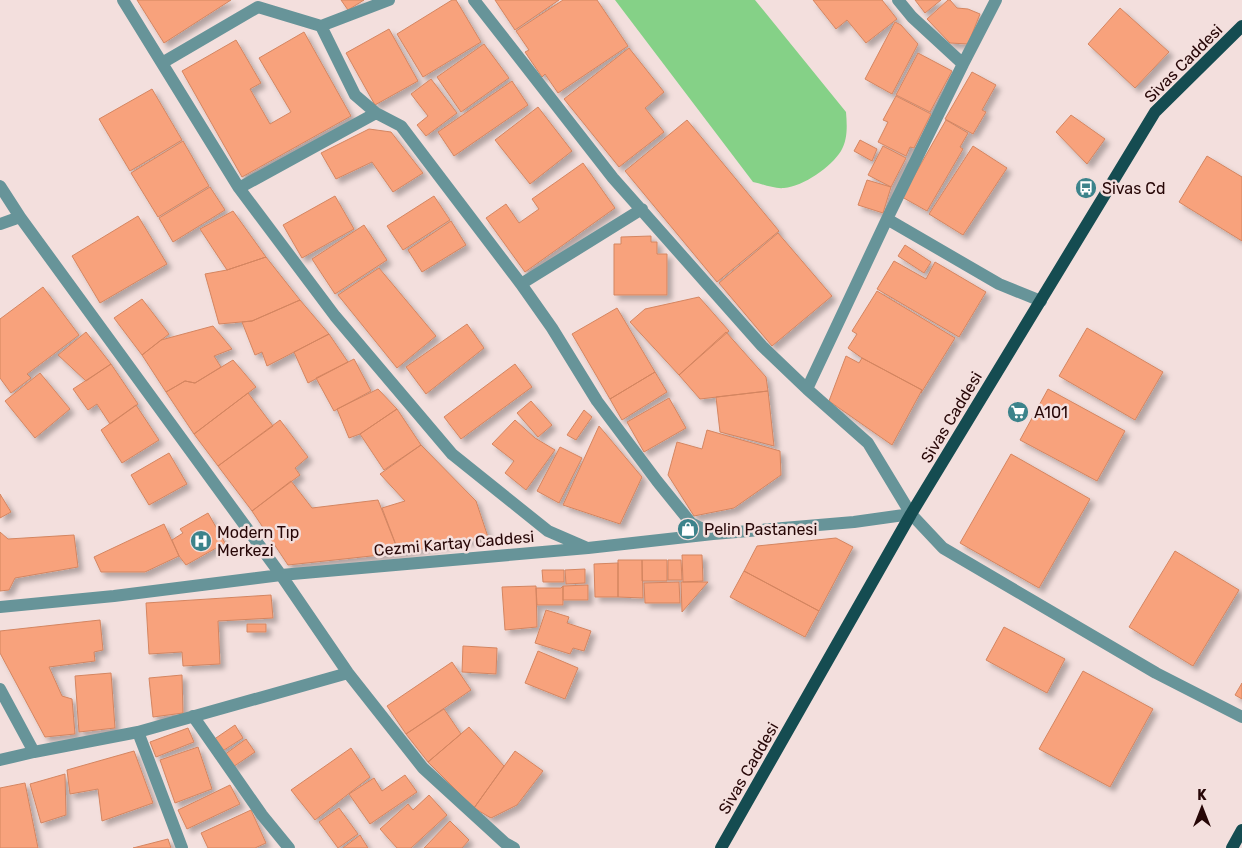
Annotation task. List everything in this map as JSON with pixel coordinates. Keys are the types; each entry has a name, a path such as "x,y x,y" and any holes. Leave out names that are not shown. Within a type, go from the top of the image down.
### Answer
{"main road":[{"name":"Sivas Caddesi","path":"722,848 911,514 1155,112 1242,26"},
{"path":"1232,848 1242,830"}],"street":[{"path":"123,0 239,188 335,316 452,454 548,531 588,548"},
{"path":"162,63 258,7 321,26 389,0"},
{"path":"474,0 608,171 762,346 868,443 911,514 943,548 1156,673 1242,717"},
{"path":"898,0 918,22 963,64"},
{"path":"807,389 887,219 996,0"},
{"path":"321,26 354,94 376,113 401,126 521,284 552,328 597,401 657,481 691,524 713,534"},
{"path":"239,188 376,113"},
{"path":"0,186 20,217 281,575 348,673 424,768 507,846"},
{"path":"521,284 642,209"},
{"path":"0,224 20,217"},
{"path":"887,219 999,284 1041,301"},
{"name":"Cezmi Kartay Caddesi","path":"0,607 114,596 281,575 588,548 713,534 854,522 911,514"},
{"path":"0,760 138,732 348,673"},
{"path":"0,689 34,752"},
{"path":"193,716 262,815 289,848"},
{"path":"138,732 182,848"}],"green space":[{"path":"615,0 755,0 846,112 846,137 841,151 824,169 800,184 780,188 753,182"}],"building":[{"path":"137,0 231,0 164,43"},
{"path":"341,0 364,0 348,10"},
{"path":"452,0 456,0 481,42 423,77 397,34"},
{"path":"495,0 559,0 515,30"},
{"path":"563,0 597,0 628,46 558,93 545,74 542,77 525,52 529,50 516,31"},
{"path":"813,0 882,0 897,19 866,43 847,20 836,29"},
{"path":"915,0 941,0 925,13"},
{"path":"948,0 957,8 968,9 980,14 968,44 950,43 927,19"},
{"path":"1120,8 1169,52 1135,88 1088,44"},
{"path":"895,22 901,25 918,44 892,94 865,79"},
{"path":"389,29 418,81 375,105 346,53"},
{"path":"304,32 351,116 242,177 182,71 236,40 261,83 250,89 270,124 291,112 259,58"},
{"path":"484,44 509,78 461,112 437,77"},
{"path":"629,48 664,92 645,108 664,132 619,167 564,99"},
{"path":"918,53 952,71 930,112 896,95"},
{"path":"972,72 996,85 982,110 986,112 973,134 945,119"},
{"path":"431,79 457,113 426,136 417,125 428,116 411,94"},
{"path":"512,81 528,105 454,156 438,132"},
{"path":"152,89 182,140 130,171 99,119"},
{"path":"896,96 931,114 914,148 910,147 906,156 878,142 888,122 883,120"},
{"path":"538,107 572,151 530,184 495,140"},
{"path":"1071,115 1105,139 1087,164 1056,132"},
{"path":"687,120 779,231 717,282 625,171"},
{"path":"946,120 968,133 960,147 963,149 927,211 902,197"},
{"path":"369,129 391,132 423,173 393,192 372,162 336,179 321,153"},
{"path":"860,140 877,149 872,161 854,151"},
{"path":"183,141 209,186 158,217 131,173"},
{"path":"883,146 906,158 891,187 868,175"},
{"path":"973,146 1007,168 963,235 929,214"},
{"path":"1207,156 1242,177 1242,241 1179,202"},
{"path":"583,163 615,208 525,272 486,218 506,204 519,223 539,209 532,199"},
{"path":"867,180 891,187 883,213 858,205"},
{"path":"210,187 225,210 173,242 159,218"},
{"path":"335,196 354,229 302,258 283,225"},
{"path":"434,196 450,220 403,250 387,226"},
{"path":"233,211 266,257 227,270 200,229"},
{"path":"138,216 167,264 100,303 72,256"},
{"path":"451,221 466,245 422,272 408,250"},
{"path":"364,225 387,260 335,294 312,259"},
{"path":"778,233 832,296 772,346 719,283"},
{"path":"651,236 651,242 657,242 657,254 667,254 667,295 614,295 614,244 621,244 621,237"},
{"path":"905,245 931,262 924,273 898,256"},
{"path":"266,257 300,300 252,321 219,324 205,274 227,270"},
{"path":"894,261 926,279 935,262 986,292 959,337 877,289"},
{"path":"379,268 436,336 397,368 338,295"},
{"path":"43,287 79,335 27,374 31,378 11,393 0,378 0,319"},
{"path":"877,291 955,338 921,393 922,390 862,358 848,348 857,334 852,331"},
{"path":"699,297 729,331 679,375 630,322 645,309"},
{"path":"142,299 169,334 142,355 114,318"},
{"path":"300,300 329,334 267,366 262,352 255,355 242,322 252,321"},
{"path":"617,308 655,372 610,399 572,334"},
{"path":"467,324 484,348 426,394 406,367"},
{"path":"213,326 232,349 214,356 221,367 195,383 185,381 166,392 142,355 161,340"},
{"path":"1087,328 1163,372 1135,420 1059,376"},
{"path":"86,332 111,364 86,381 58,355"},
{"path":"726,332 766,377 768,391 700,399 679,375"},
{"path":"329,334 348,362 308,383 294,352"},
{"path":"846,356 859,363 862,358 922,390 892,445 829,401"},
{"path":"354,359 371,391 334,411 316,378"},
{"path":"233,360 256,387 194,434 166,392 185,381 195,383"},
{"path":"111,364 138,404 110,424 97,404 88,410 73,389"},
{"path":"515,364 532,387 461,439 444,417"},
{"path":"655,372 667,392 622,420 610,399"},
{"path":"40,373 70,409 35,438 5,401"},
{"path":"378,389 397,409 360,434 349,438 337,409"},
{"path":"1048,389 1125,431 1097,481 1020,440"},
{"path":"768,391 774,446 720,432 716,397"},
{"path":"248,393 273,426 218,466 194,434"},
{"path":"669,398 686,428 644,452 627,422"},
{"path":"531,401 552,425 538,437 517,413"},
{"path":"136,405 159,440 122,463 101,430"},
{"path":"397,409 421,445 384,470 360,434"},
{"path":"584,410 592,417 576,440 567,435"},
{"path":"280,420 308,457 295,468 300,475 252,511 218,466"},
{"path":"515,420 535,438 555,450 526,490 505,473 514,461 492,444"},
{"path":"599,426 642,477 620,524 563,505"},
{"path":"707,430 780,451 781,475 734,508 694,516 668,475 677,442 702,449"},
{"path":"421,445 476,501 488,537 399,553 382,508 405,501 380,474"},
{"path":"560,447 582,458 559,503 537,491"},
{"path":"169,453 187,484 149,505 131,475"},
{"path":"1011,454 1090,499 1039,588 960,543"},
{"path":"291,481 312,508 378,500 399,553 288,565 252,511"},
{"path":"0,494 11,512 0,518"},
{"path":"208,513 225,543 186,565 179,556 172,540 183,533 180,529"},
{"path":"164,524 179,556 145,572 101,572 94,557"},
{"path":"0,532 8,539 74,535 78,567 15,578 9,590 0,591"},
{"path":"836,538 853,547 819,611 744,571 757,546"},
{"path":"1175,551 1239,590 1193,666 1129,627"},
{"path":"682,555 702,555 703,581 683,582"},
{"path":"618,560 642,560 643,598 618,597"},
{"path":"642,560 667,560 667,581 642,581"},
{"path":"668,560 681,560 682,580 668,580"},
{"path":"618,563 618,597 595,597 594,564"},
{"path":"585,569 585,583 566,584 565,570"},
{"path":"542,570 564,570 564,582 543,582"},
{"path":"744,571 819,611 805,637 730,597"},
{"path":"679,582 680,603 645,603 644,583"},
{"path":"681,582 708,582 682,612"},
{"path":"588,585 588,600 563,600 563,586"},
{"path":"536,586 537,627 505,630 502,587"},
{"path":"563,586 563,605 537,605 536,588 561,588"},
{"path":"271,595 273,618 218,621 220,664 183,666 182,652 149,654 146,603"},
{"path":"546,610 569,617 567,623 591,631 584,651 573,648 570,654 535,643"},
{"path":"100,620 103,650 94,652 95,661 49,667 62,696 72,699 75,734 45,737 0,653 0,631"},
{"path":"247,624 266,624 266,632 247,632"},
{"path":"1004,627 1065,659 1047,693 986,660"},
{"path":"463,646 497,648 496,674 462,672"},
{"path":"538,651 578,668 565,699 525,683"},
{"path":"452,662 471,690 406,734 387,706"},
{"path":"1083,671 1153,709 1110,787 1039,749"},
{"path":"111,673 115,728 79,732 75,676"},
{"path":"182,675 183,713 153,717 149,678"},
{"path":"1242,683 1242,699 1235,695"},
{"path":"444,709 461,734 428,762 406,734"},
{"path":"235,725 243,738 221,752 213,740"},
{"path":"469,727 504,766 474,808 428,762"},
{"path":"188,728 194,742 156,757 150,742"},
{"path":"246,739 255,752 233,767 224,755"},
{"path":"198,747 212,789 175,803 160,760"},
{"path":"351,748 370,777 315,820 291,790"},
{"path":"134,751 153,803 102,821 98,789 70,794 67,770"},
{"path":"515,751 543,771 517,805 491,818 474,808"},
{"path":"65,774 66,815 41,823 30,784"},
{"path":"405,775 417,792 370,824 349,794 374,778 382,791"},
{"path":"25,783 38,848 0,848 0,788"},
{"path":"230,785 240,804 187,829 178,810"},
{"path":"429,795 447,815 411,848 397,848 380,829 408,804 413,810"},
{"path":"339,808 358,834 338,848 319,822"},
{"path":"251,810 266,843 255,848 208,848 201,833"},
{"path":"450,821 469,840 462,848 424,848"},
{"path":"360,835 368,848 343,848"},
{"path":"168,839 171,848 133,848"}],"place":[{"name":"Sivas Cd","path":"1086,188"},
{"name":"A101","path":"1018,412"},
{"name":"Pelin Pastanesi","path":"688,529"},
{"name":"Modern Tıp Merkezi","path":"201,541"}]}
